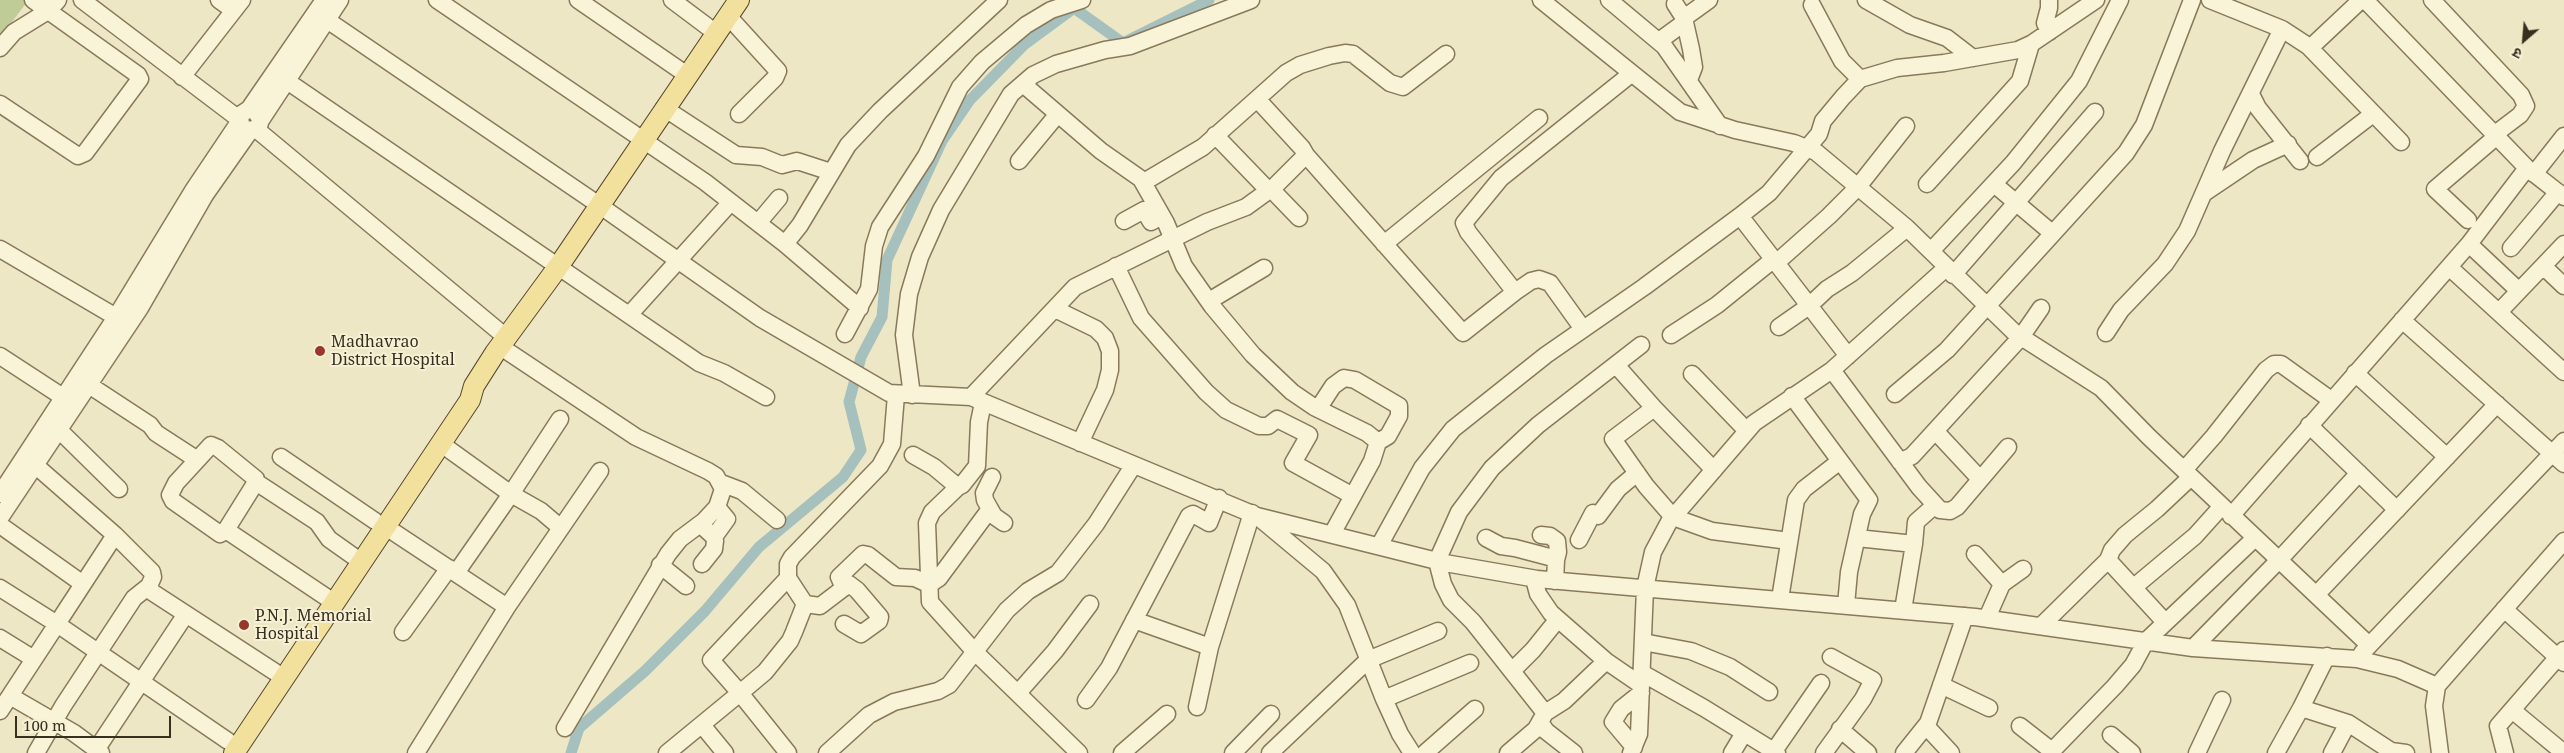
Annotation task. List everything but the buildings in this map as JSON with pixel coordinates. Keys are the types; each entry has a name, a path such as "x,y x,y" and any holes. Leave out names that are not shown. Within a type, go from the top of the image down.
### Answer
{"main road":[{"path":"246,725 275,672 353,556 380,524 440,444 470,400 474,386 558,267 733,8"},
{"path":"227,749 246,725 380,524 460,393 474,386"}],"street":[{"path":"0,104 78,156 85,153 139,83 138,75 53,5 33,0"},
{"path":"82,0 182,77 249,122 504,342 636,437 708,471 721,483 742,491 777,520"},
{"path":"182,77 238,5 219,0"},
{"path":"0,494 70,402 89,385 140,308 205,195 324,0"},
{"path":"0,518 59,430 70,402 116,317 194,190 249,122 287,81 340,0"},
{"path":"437,0 454,5 731,202 785,244 860,308"},
{"path":"578,0 687,75"},
{"path":"672,0 716,33"},
{"path":"785,244 800,225 830,172 848,145 880,112 1000,0"},
{"path":"845,334 869,289 874,246 880,227 926,156 960,87 982,62 1026,26 1051,10 1082,0"},
{"path":"912,395 904,335 909,294 920,257 942,210 995,117 1011,94 1033,75 1056,64 1105,50 1130,46 1251,0"},
{"path":"1541,0 1680,112 1720,126 1808,148 1906,228 1950,272 2021,337 2101,388 2188,474 2369,645"},
{"path":"1659,41 1709,0"},
{"path":"1866,0 1910,25 1947,38 1973,58"},
{"path":"2049,0 2045,23 2049,32"},
{"path":"1379,546 1422,468 1453,429 1546,355 1740,216 1769,193 1808,148 1819,134 1824,121 1860,79 1897,68 2009,52 2031,44 2096,0"},
{"path":"1931,251 1994,184 2079,80 2120,0"},
{"path":"1895,394 1947,350 1986,304 2126,153 2144,124 2192,0"},
{"path":"2210,0 2282,29 2310,48 2401,142"},
{"path":"2310,48 2363,0 2531,171 2561,195 2511,248"},
{"path":"2432,0 2521,95 2526,106 2520,115 2435,189 2468,220"},
{"path":"1611,1 1659,41 1689,80 1720,126"},
{"path":"1675,4 1684,20 1694,67 1689,80"},
{"path":"0,48 14,32 53,5"},
{"path":"1812,5 1842,61 1860,79"},
{"path":"733,8 778,71 775,78 740,114"},
{"path":"327,20 599,205 760,318 835,363 892,394 948,394 977,400 1133,466 1219,498 1255,514 1437,561 1534,579 1987,618 2193,648 2357,659 2398,669 2437,686"},
{"path":"2106,333 2121,310 2165,264 2187,231 2282,29"},
{"path":"1927,184 2020,81 2031,44"},
{"path":"1144,182 1194,153 1286,73 1300,65 1329,56 1345,53 1353,54 1390,83 1403,87 1446,54"},
{"path":"1515,292 1468,232 1464,223 1501,178 1631,74"},
{"path":"287,81 700,363 724,373 766,398"},
{"path":"1023,84 1101,151 1131,170 1144,182 1173,238 1184,266 1209,301 1253,355 1292,392 1318,409 1367,433 1378,442"},
{"path":"2251,94 2258,108 2300,161"},
{"path":"1257,99 1302,148 1306,155 1463,334 1515,292 1532,281 1539,279 1550,283 1584,329"},
{"path":"664,108 736,155 762,157 782,165 797,161 830,172"},
{"path":"1632,750 1639,734 1645,588 1653,552 1673,517 1754,423 1832,370 1950,272 2018,202 2096,112"},
{"path":"2317,157 2373,114"},
{"path":"1019,161 1057,115"},
{"path":"1384,244 1539,118"},
{"path":"1671,335 1717,305 1775,261 1829,216 1857,188 1906,126"},
{"path":"1215,135 1300,218"},
{"path":"2134,588 2227,511 2309,425 2531,171 2564,136"},
{"path":"2204,193 2254,160 2288,144"},
{"path":"1079,753 975,652 930,602 928,584 928,518 962,485 977,466 979,422 977,400 1075,287 1207,222 1246,208 1270,190 1306,155"},
{"path":"1994,184 2018,202 2052,233"},
{"path":"758,223 779,198"},
{"path":"630,314 731,202"},
{"path":"1124,221 1144,210 1151,222 1162,216"},
{"path":"1740,216 1848,356"},
{"path":"1779,327 1809,306 1906,228"},
{"path":"2469,244 2520,291"},
{"path":"2500,312 2564,244"},
{"path":"0,249 116,317"},
{"path":"1116,266 1141,318 1206,392 1226,410 1259,426 1268,426 1277,419 1309,435 1293,463 1353,496"},
{"path":"2543,266 2564,286"},
{"path":"2449,267 2564,372"},
{"path":"1209,301 1264,268"},
{"path":"1900,462 1912,456 2021,337 2041,308"},
{"path":"1055,309 1096,329 1105,338 1110,351 1110,370 1105,390 1080,443"},
{"path":"2402,320 2558,459"},
{"path":"1574,753 1546,731 1543,717 1513,670 1473,622 1451,600 1443,584 1437,561 1460,512 1492,468 1538,425 1641,345"},
{"path":"0,356 70,402"},
{"path":"2041,626 2108,560 2112,550 2125,535 2157,509 2188,474 2214,436 2266,370 2274,364 2281,364 2331,400"},
{"path":"1616,365 1654,408 1714,470"},
{"path":"1832,370 1900,462 1934,506 1940,510 1950,511 1957,507 2008,447"},
{"path":"2355,373 2447,457"},
{"path":"1692,374 1747,431"},
{"path":"1318,409 1333,386 1344,378 1355,380 1398,406 1399,416 1388,436 1378,442 1372,461 1332,534"},
{"path":"89,385 150,425 156,433 196,459"},
{"path":"844,624 861,634 879,621 880,617 857,590 849,584 843,586 820,606 805,604 788,578 788,564 792,557 880,466 892,444 892,394"},
{"path":"1792,396 1869,500 1862,514 1849,572 1846,605"},
{"path":"2316,595 2497,404"},
{"path":"1654,408 1613,439 1636,473 1673,517 1712,531 1790,541"},
{"path":"403,632 511,494 560,419"},
{"path":"2309,425 2397,510"},
{"path":"59,430 118,489"},
{"path":"1939,436 1980,479"},
{"path":"2357,659 2558,459 2564,441"},
{"path":"440,444 511,494 541,511 561,528"},
{"path":"256,482 222,534 171,498 171,492 176,483 207,446 214,446 256,479 256,482 317,522 330,539 353,556"},
{"path":"913,455 934,467 958,487"},
{"path":"281,457 507,607"},
{"path":"1780,599 1796,500 1804,489 1840,461"},
{"path":"35,466 115,535 152,572 149,586 152,592 275,672"},
{"path":"829,752 870,715 894,702 938,691 949,685 1007,610 1028,591 1058,573 1096,524 1133,466"},
{"path":"416,753 507,607 600,471"},
{"path":"1579,540 1593,512 1598,516 1618,489 1636,473"},
{"path":"2193,648 2280,560 2359,473"},
{"path":"992,477 984,493 985,500 994,516 1004,523"},
{"path":"565,728 660,565 680,539 717,508 723,488 721,483"},
{"path":"1086,700 1109,668 1189,516 1193,514 1209,523 1219,498"},
{"path":"1903,610 1916,522 1934,506"},
{"path":"702,564 714,548 714,537 727,519 717,508"},
{"path":"928,584 939,578 990,509"},
{"path":"1197,707 1210,647 1255,514"},
{"path":"1255,514 1324,571 1347,605 1384,699 1400,734 1412,753"},
{"path":"700,524 714,537"},
{"path":"0,525 83,584"},
{"path":"226,530 326,598"},
{"path":"0,711 115,535"},
{"path":"1541,535 1550,536 1557,540 1558,552 1555,581"},
{"path":"1486,538 1501,546 1515,548 1556,560"},
{"path":"1857,538 1914,544"},
{"path":"2020,726 2051,752 2115,686 2133,665 2146,642 2165,622 2255,538"},
{"path":"2440,753 2434,706 2437,686 2564,540"},
{"path":"843,586 839,577 863,554 868,555 890,574 915,578 928,584"},
{"path":"1975,554 2002,584"},
{"path":"2108,560 2165,622"},
{"path":"660,565 686,586"},
{"path":"1987,618 2002,584 2023,568"},
{"path":"788,578 712,660 788,753"},
{"path":"1534,579 1538,594 1551,613 1606,661 1641,684 1744,733 1776,752 1821,683"},
{"path":"36,753 98,652 134,598 149,586"},
{"path":"0,588 142,682 227,749"},
{"path":"666,753 765,672 790,641 805,604"},
{"path":"1018,693 1055,650 1090,604"},
{"path":"2504,609 2561,657 2498,726 2505,753"},
{"path":"10,696 54,722 98,752 186,614"},
{"path":"1904,753 1926,726 1965,616"},
{"path":"1513,670 1533,650 1558,619"},
{"path":"1134,620 1210,647"},
{"path":"1275,751 1368,660 1438,631"},
{"path":"0,638 34,659"},
{"path":"1643,642 1691,651 1730,668 1769,692"},
{"path":"2276,753 2327,656"},
{"path":"1824,753 1863,699 1874,680 1831,657"},
{"path":"1508,753 1517,748 1543,717 1564,701 1606,661"},
{"path":"1384,699 1470,663"},
{"path":"1632,750 1613,722 1641,684"},
{"path":"1941,685 1989,708"},
{"path":"2197,753 2222,700"},
{"path":"2301,708 2348,724 2396,752"},
{"path":"1425,753 1475,709"},
{"path":"2512,710 2564,753"},
{"path":"1122,753 1167,714"},
{"path":"1232,753 1271,714"},
{"path":"2332,753 2348,724"},
{"path":"702,725 725,753"},
{"path":"1926,726 1951,753"},
{"path":"1840,729 1868,753"},
{"path":"1732,753 1744,733"},
{"path":"2110,735 2132,753"}],"green space":[{"path":"0,0 24,0 27,2 0,38"}],"waterway":[{"path":"571,753 579,728 645,671 705,611 759,547 843,477 861,450 849,402 861,357 882,317 887,260 942,141 970,100 1025,44 1074,8 1123,43 1209,0"}],"place":[{"name":"Madhavrao District Hospital","path":"320,351"},
{"name":"P.N.J. Memorial Hospital","path":"244,625"}]}
